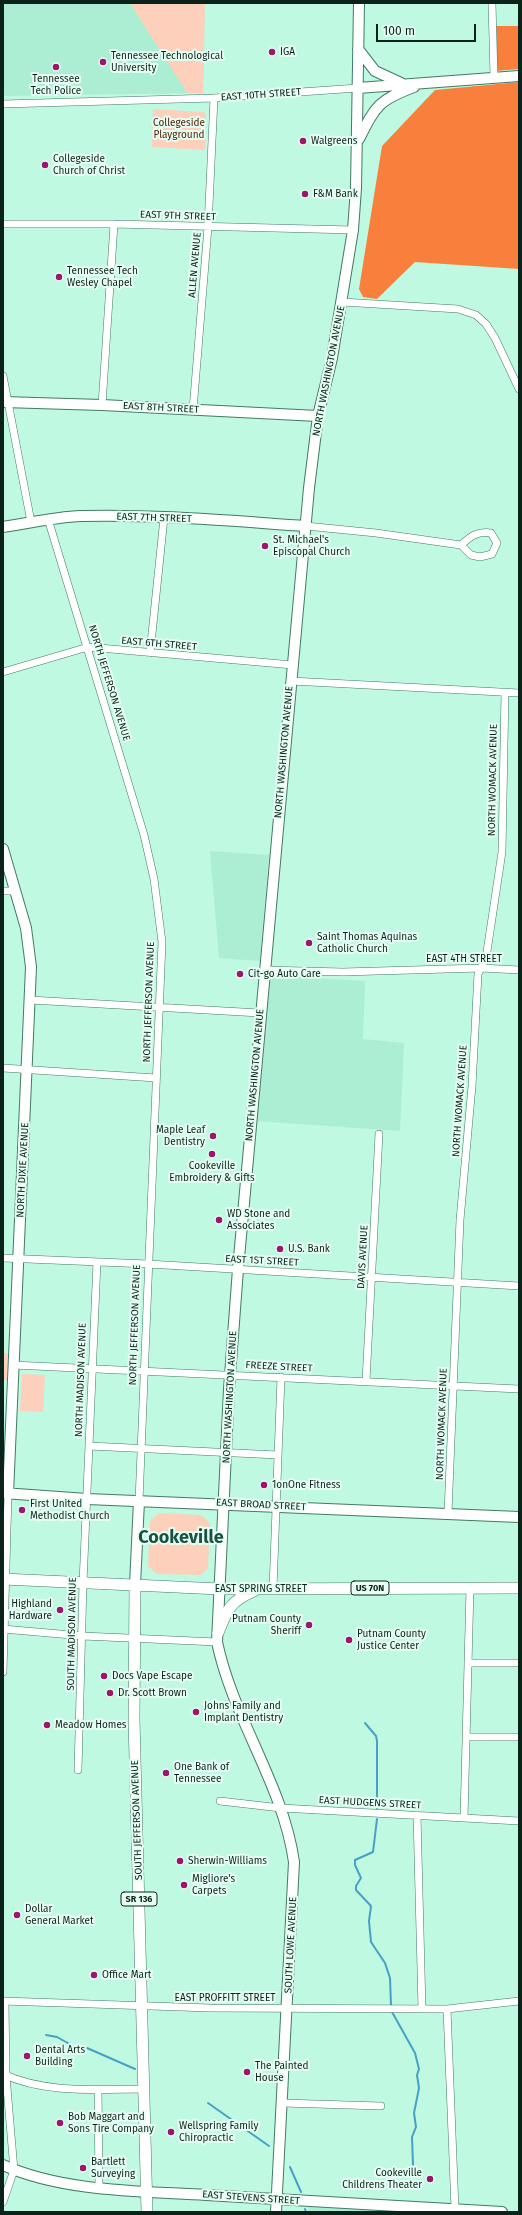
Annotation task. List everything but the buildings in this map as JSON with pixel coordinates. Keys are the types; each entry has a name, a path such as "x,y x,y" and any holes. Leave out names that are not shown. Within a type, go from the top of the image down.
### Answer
{"main road":[{"name":"EAST SPRING STREET","path":"4,1579 220,1589 519,1588"},
{"name":"SOUTH JEFFERSON AVENUE","path":"135,1585 134,1716 147,2212"},
{"path":"218,1638 228,1608 237,1599 258,1589"}],"street":[{"name":"NORTH WASHINGTON AVENUE","path":"220,1589 230,1375 238,1269 260,1013 306,526 318,416 342,302 353,230 357,142 359,3"},
{"path":"492,3 494,77"},
{"path":"358,49 375,71 403,84"},
{"name":"EAST 10TH STREET","path":"3,104 214,98 519,76"},
{"path":"357,142 378,105 390,96 426,82"},
{"name":"ALLEN AVENUE","path":"193,410 208,227 214,98"},
{"name":"EAST 9TH STREET","path":"3,224 114,224 353,230"},
{"path":"102,405 114,224"},
{"path":"342,302 458,309 476,315 486,324 495,338 519,389"},
{"path":"3,376 5,402 31,522"},
{"name":"EAST 8TH STREET","path":"5,402 102,405 318,416"},
{"name":"EAST 7TH STREET","path":"3,527 48,519 81,516 164,518 306,526"},
{"path":"150,653 164,518"},
{"name":"NORTH JEFFERSON AVENUE","path":"48,519 144,835 154,879 162,942 143,1370 139,1501"},
{"path":"306,526 376,533 461,545 471,555 480,557 492,554 497,543 491,533 485,532 474,534 461,545"},
{"name":"EAST 6TH STREET","path":"3,672 88,648 293,665"},
{"path":"291,681 519,693"},
{"name":"NORTH WOMACK AVENUE","path":"448,1513 460,1220 472,1086 478,974 486,958 502,852 505,692"},
{"name":"NORTH DIXIE AVENUE","path":"3,849 16,891 29,944 30,1000 19,1259 6,1494"},
{"path":"3,891 16,891"},
{"name":"EAST 4TH STREET","path":"264,970 343,972 481,968 519,970"},
{"path":"30,1000 160,1006 260,1013"},
{"path":"3,1068 28,1068 156,1078"},
{"name":"DAVIS AVENUE","path":"366,1381 379,1134"},
{"name":"EAST 1ST STREET","path":"3,1258 148,1264 519,1286"},
{"name":"NORTH MADISON AVENUE","path":"87,1499 91,1368 97,1262"},
{"name":"FREEZE STREET","path":"13,1365 519,1389"},
{"path":"273,1589 281,1377"},
{"path":"89,1446 278,1455"},
{"path":"3,1672 6,1494"},
{"name":"EAST BROAD STREET","path":"6,1494 87,1499 224,1503 519,1516"},
{"name":"SOUTH MADISON AVENUE","path":"78,1770 83,1636 83,1583 87,1499"},
{"name":"SOUTH JEFFERSON AVENUE","path":"135,1585 139,1501"},
{"path":"464,1818 470,1588"},
{"name":"SOUTH LOWE AVENUE","path":"220,1589 218,1638 220,1657 281,1808 294,1862 288,2008 276,2212"},
{"path":"3,1629 83,1636 134,1638 218,1638"},
{"path":"468,1663 519,1663"},
{"path":"467,1737 519,1737"},
{"name":"EAST HUDGENS STREET","path":"220,1801 281,1808 519,1821"},
{"path":"417,1815 422,2009"},
{"name":"EAST PROFFITT STREET","path":"4,2002 141,2007 447,2009 519,2001"},
{"path":"3,2202 14,2170 5,2075 4,2002"},
{"path":"447,2009 455,2210"},
{"path":"5,2075 43,2086 98,2089 143,2089"},
{"path":"98,2089 99,2187"},
{"path":"283,2103 381,2106"},
{"name":"EAST STEVENS STREET","path":"3,2165 14,2170 56,2181 99,2187 277,2200 502,2212"}],"shaded area":[{"name":"Tennessee Technological University","path":"3,3 205,3 203,93 3,96"},
{"path":"495,26 519,26 519,69 496,71"},
{"path":"519,82 519,269 415,262 377,299 363,297 359,289 382,146 435,90"},
{"path":"210,851 269,855 260,961 219,958"},
{"path":"275,976 365,981 363,1039 404,1043 400,1131 257,1121 270,982"},
{"path":"308,2205 401,2210 401,2212 309,2212"}],"green space":[{"path":"130,3 205,3 203,93 187,93"},
{"name":"Collegeside Playground","path":"153,109 204,112 206,115 205,150 152,147"},
{"path":"3,1353 8,1353 7,1380 3,1380"},
{"path":"22,1374 45,1375 43,1412 20,1411"},
{"path":"159,1513 201,1515 210,1523 208,1568 201,1575 157,1574 148,1566 150,1521"}],"waterway":[{"path":"365,1723 376,1736 377,1741 377,1808"},
{"path":"377,1819 373,1852 355,1860 355,1865 361,1878 356,1886 356,1890 371,1906 369,1921 371,1942 385,1963 390,1978 391,2005"},
{"path":"392,2012 415,2053 419,2069 417,2075 419,2088 414,2113 416,2127 412,2137 413,2165"},
{"path":"46,2035 57,2037 73,2046 87,2048 135,2069"},
{"path":"208,2103 269,2146"},
{"path":"290,2167 301,2192"}],"place":[{"name":"IGA","path":"272,52"},
{"name":"Tennessee Technological University","path":"103,62"},
{"name":"Tennessee Tech Police","path":"56,67"},
{"name":"Walgreens","path":"303,141"},
{"name":"Collegeside Church of Christ","path":"45,165"},
{"name":"F&M Bank","path":"305,194"},
{"name":"Tennessee Tech Wesley Chapel","path":"59,277"},
{"name":"St. Michael's Episcopal Church","path":"265,546"},
{"name":"Saint Thomas Aquinas Catholic Church","path":"309,943"},
{"name":"Cit-go Auto Care","path":"240,974"},
{"name":"Maple Leaf Dentistry","path":"213,1136"},
{"name":"Cookeville Embroidery & Gifts","path":"212,1154"},
{"name":"WD Stone and Associates","path":"219,1220"},
{"name":"U.S. Bank","path":"280,1249"},
{"name":"1onOne Fitness","path":"264,1485"},
{"name":"First United Methodist Church","path":"22,1510"},
{"name":"Highland Hardware","path":"60,1610"},
{"name":"Putnam County Sheriff","path":"309,1625"},
{"name":"Putnam County Justice Center","path":"349,1640"},
{"name":"Docs Vape Escape","path":"104,1676"},
{"name":"Dr. Scott Brown","path":"110,1693"},
{"name":"Johns Family and Implant Dentistry","path":"196,1712"},
{"name":"Meadow Homes","path":"47,1725"},
{"name":"One Bank of Tennessee","path":"166,1773"},
{"name":"Sherwin-Williams","path":"180,1861"},
{"name":"Migliore's Carpets","path":"184,1885"},
{"name":"Dollar General Market","path":"17,1915"},
{"name":"Office Mart","path":"94,1975"},
{"name":"Dental Arts Building","path":"27,2056"},
{"name":"The Painted House","path":"247,2072"},
{"name":"Bob Maggart and Sons Tire Company","path":"60,2123"},
{"name":"Wellspring Family Chiropractic","path":"171,2132"},
{"name":"Bartlett Surveying","path":"83,2168"},
{"name":"Cookeville Childrens Theater","path":"430,2179"}],"district":[{"name":"Cookeville","path":"181,1538"}]}
